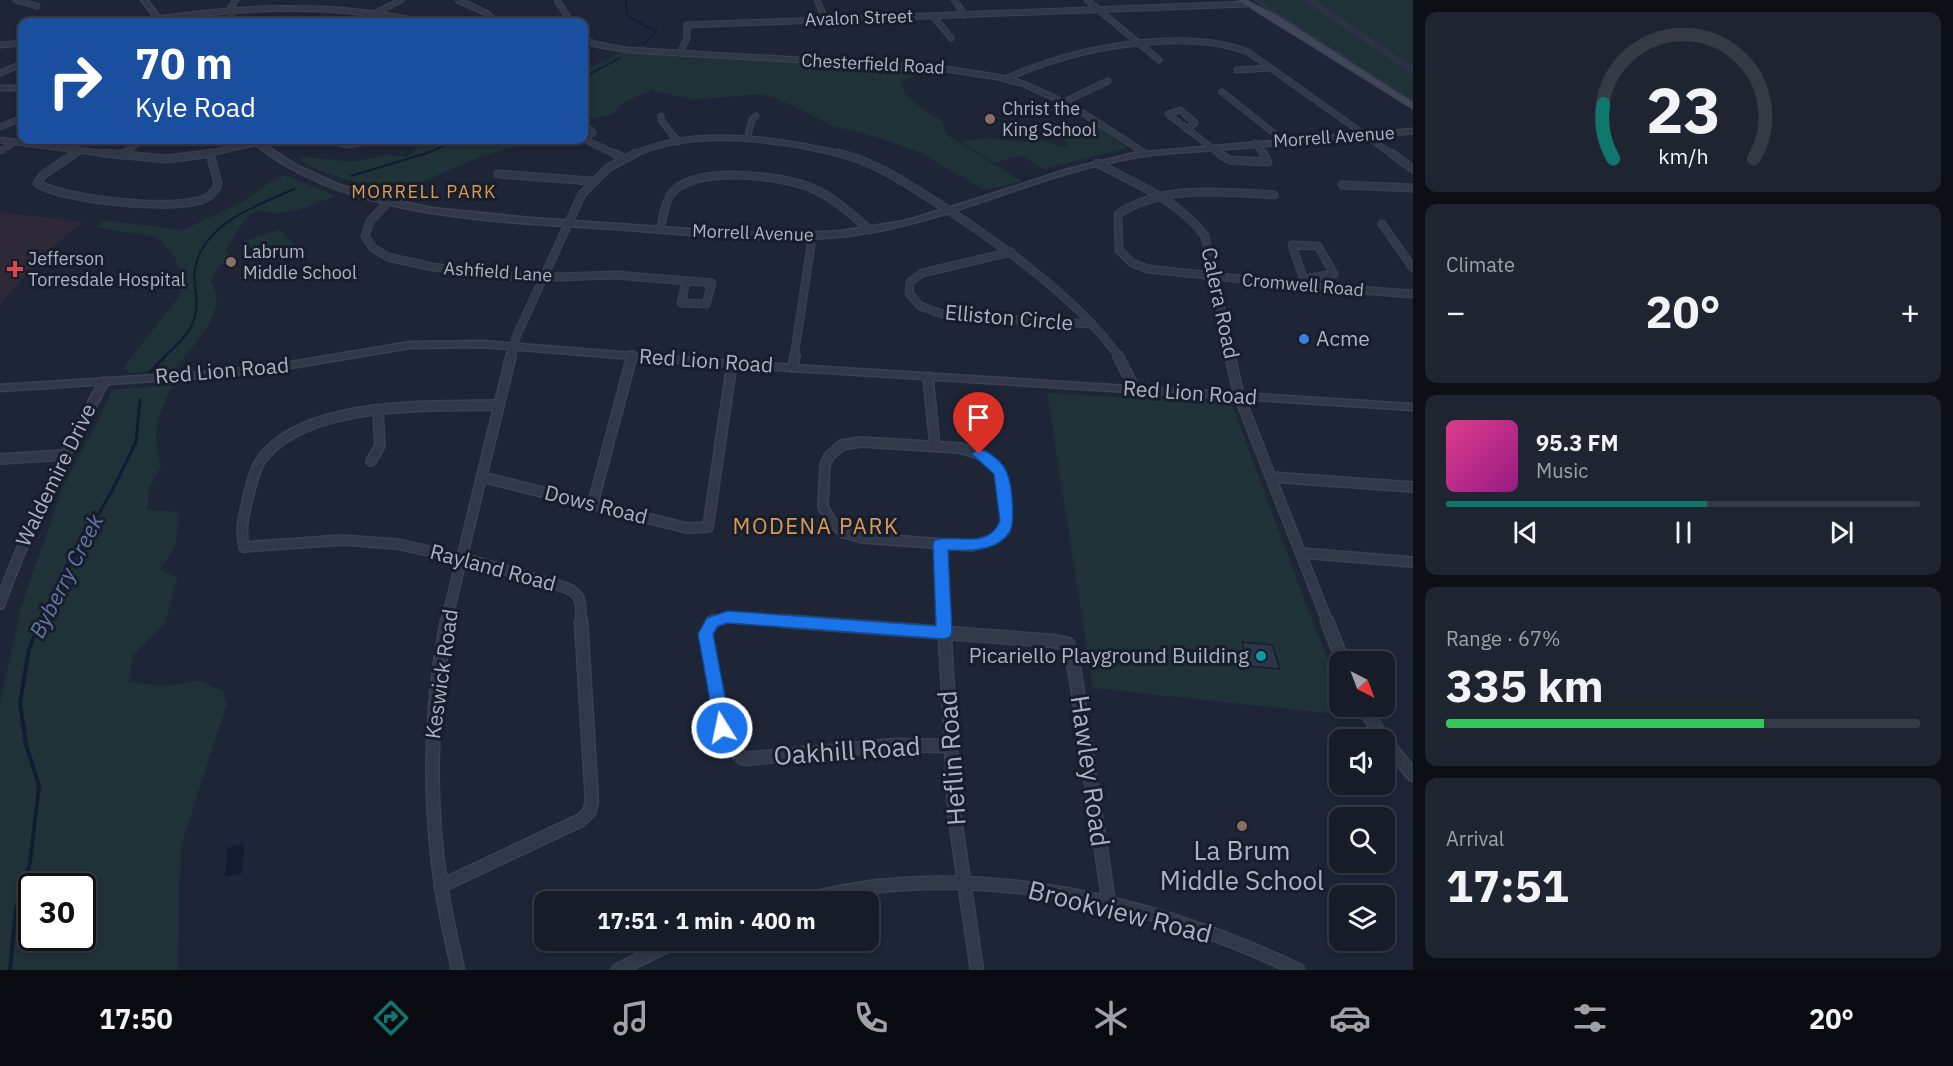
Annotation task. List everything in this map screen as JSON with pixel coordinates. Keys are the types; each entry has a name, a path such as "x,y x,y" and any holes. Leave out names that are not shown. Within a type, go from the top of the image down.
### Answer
{"main road":[{"path":"1244,2 1413,107"},
{"path":"1263,14 1279,28 1413,115"}],"street":[{"path":"16,0 37,6"},
{"path":"137,0 154,18"},
{"path":"144,0 155,18"},
{"path":"232,18 231,7 236,0"},
{"path":"358,18 401,0"},
{"path":"458,0 493,18"},
{"path":"557,0 568,18"},
{"path":"817,0 826,20"},
{"path":"954,0 965,15"},
{"path":"1087,0 1159,60"},
{"name":"Avalon Street","path":"680,53 687,38 687,25 1244,2"},
{"path":"173,18 231,7 317,3 383,9 411,18"},
{"path":"933,16 951,38"},
{"name":"Chesterfield Road","path":"588,40 594,44 627,50 962,69 1008,78 1066,101 1145,153"},
{"path":"1008,78 1035,64 1066,54 1098,48 1198,40 1224,43 1248,52 1413,169"},
{"path":"0,45 18,43"},
{"path":"588,46 594,44"},
{"path":"0,73 18,66"},
{"path":"1237,70 1270,68"},
{"path":"1066,101 1108,81"},
{"path":"0,88 18,88"},
{"path":"1222,92 1284,141"},
{"path":"661,116 661,120 678,142"},
{"path":"747,138 756,116"},
{"path":"0,126 18,119"},
{"path":"1186,129 1210,147"},
{"name":"Morrell Avenue","path":"260,144 287,163 343,188 389,201 472,216 748,236 809,236 870,230 949,211 1097,163 1145,153 1413,131"},
{"path":"498,174 591,181 623,158 678,142 747,138 799,143 862,159 880,167 1011,252 1055,288 1123,359 1135,389"},
{"path":"0,140 18,142"},
{"path":"588,141 623,158"},
{"path":"0,151 15,142"},
{"path":"29,144 167,159 210,154 245,144"},
{"path":"121,155 136,144"},
{"name":"Morrell Avenue","path":"1210,147 1228,160 1268,162 1256,144"},
{"path":"79,151 43,175 37,183 47,190 176,206 202,200 216,189 219,184 210,154"},
{"name":"Calera Road","path":"1097,163 1180,209 1199,226 1205,236 1239,396 1339,651"},
{"path":"660,230 670,195 676,189 703,178 721,176 774,178 806,186 821,194 870,230"},
{"name":"Keswick Road","path":"458,970 441,886 433,794 434,711 439,662 513,346 582,194 591,181"},
{"path":"1342,185 1413,188"},
{"path":"1158,197 1187,191 1274,195"},
{"name":"Cromwell Road","path":"1158,197 1128,207 1118,214 1119,250 1125,258 1148,269 1305,282 1413,294"},
{"name":"Ashfield Lane","path":"389,201 375,212 366,231 370,244 387,257 412,265 544,278 603,275 712,283 706,304 681,303 686,282"},
{"path":"1382,224 1413,268"},
{"path":"793,368 811,246 809,236"},
{"path":"1292,245 1318,246 1334,274 1305,282 1292,245"},
{"name":"Elliston Circle","path":"1011,252 927,271 914,277 909,285 909,294 914,302 927,310 948,316 1091,324"},
{"name":"Red Lion Road","path":"0,388 265,369 410,345 482,344 732,364 1413,407"},
{"path":"593,503 632,356"},
{"name":"Dows Road","path":"482,477 687,528 708,527 732,364"},
{"path":"928,377 934,446"},
{"name":"Waldemire Drive","path":"0,604 17,555 63,455 104,382"},
{"path":"371,460 380,446 378,410 436,405 498,405"},
{"name":"Rayland Road","path":"378,410 313,425 291,434 264,455 255,470 240,532 243,545 253,548 369,541 402,544 567,588 577,593 580,599 592,802 589,812 581,820 441,886"},
{"path":"861,442 934,446 960,448 979,454 993,463 1001,474 1007,521 1003,531 991,540 972,546 864,538 844,533 831,521 823,507 825,465 829,456 842,445 861,442"},
{"path":"0,459 63,455"},
{"path":"1271,477 1413,487"},
{"name":"Heflin Road","path":"940,544 955,819 977,970"},
{"path":"1301,553 1413,562"},
{"name":"Oakhill Road","path":"944,632 728,617 712,622 706,634 722,728 729,747 744,759 895,745 950,746"},
{"name":"Hawley Road","path":"944,632 1068,644 1075,673 1109,904"},
{"path":"1395,753 1413,775"},
{"name":"Brookview Road","path":"844,891 862,887 963,882 1018,886 1109,904 1190,926 1269,956 1298,970"},
{"path":"618,970 652,951"}],"shaded area":[{"path":"1252,0 1413,0 1413,103"},
{"name":"Jefferson Torresdale Hospital","path":"0,212 83,222 48,251 0,304"},
{"path":"244,844 242,873 225,877 227,848"}],"green space":[{"path":"1259,0 1303,0 1413,75 1413,100"},
{"path":"1315,0 1413,0 1413,67"},
{"path":"618,53 916,70 917,75 901,82 906,96 942,120 947,135 1022,181 984,190 921,153 876,137 833,126 776,98 759,94 693,100 652,90 622,103 617,111 608,116 588,118 588,67"},
{"path":"1095,124 1127,148 1044,169 1020,155 995,163 960,141 989,138 1021,142 1043,141 1067,148 1064,138 1077,129"},
{"path":"421,144 524,144 480,157 394,194 322,172 298,159 305,157 354,162 389,155 407,157"},
{"path":"285,175 336,196 294,211 275,213 258,211 248,216 225,251 231,256 214,273 211,282 216,293 216,305 207,328 199,339 176,369 128,373 124,367 177,299 183,286 175,257 157,237 95,227 103,220 183,230 244,201 271,181"},
{"path":"279,230 295,246 259,258 243,241"},
{"path":"172,385 156,433 161,466 149,489 147,510 179,512 175,547 160,569 177,578 165,623 133,656 129,682 162,686 200,681 223,691 227,704 183,839 179,884 178,970 0,970 0,704 21,607 64,484 112,390"},
{"path":"1047,393 1227,403 1233,407 1329,662 1329,713 1093,688"}],"building":[{"name":"Picariello Playground Building","path":"1242,642 1272,645 1280,669 1249,666"}],"waterway":[{"name":"Byberry Creek","path":"626,0 627,16 657,32 643,44"},
{"name":"Byberry Creek","path":"588,75 620,58"},
{"name":"Byberry Creek","path":"423,155 447,144"},
{"name":"Byberry Creek","path":"351,176 427,153"},
{"name":"Byberry Creek","path":"164,357 184,337 193,323 197,305 195,267 205,245 214,233 253,207 294,189"},
{"name":"Byberry Creek","path":"150,372 164,357"},
{"name":"Byberry Creek","path":"40,623 52,595 113,489 136,442 140,400"},
{"name":"Byberry Creek","path":"10,970 16,909 30,863 39,786 26,744 20,703 29,649 41,621"}],"place":[{"name":"Christ the King School","path":"990,119"},
{"name":"Labrum Middle School","path":"231,262"},
{"name":"Jefferson Torresdale Hospital","path":"15,269"},
{"name":"Acme","path":"1304,339"},
{"name":"Picariello Playground Building","path":"1261,656"},
{"name":"La Brum Middle School","path":"1242,826"}],"district":[{"name":"MORRELL PARK","path":"424,192"},
{"name":"MODENA PARK","path":"816,526"}],"route":[{"path":"722,728 706,634 712,622 728,617 944,632 940,544 972,546 991,540 1003,531 1007,521 1001,474 993,463 979,454"}]}
